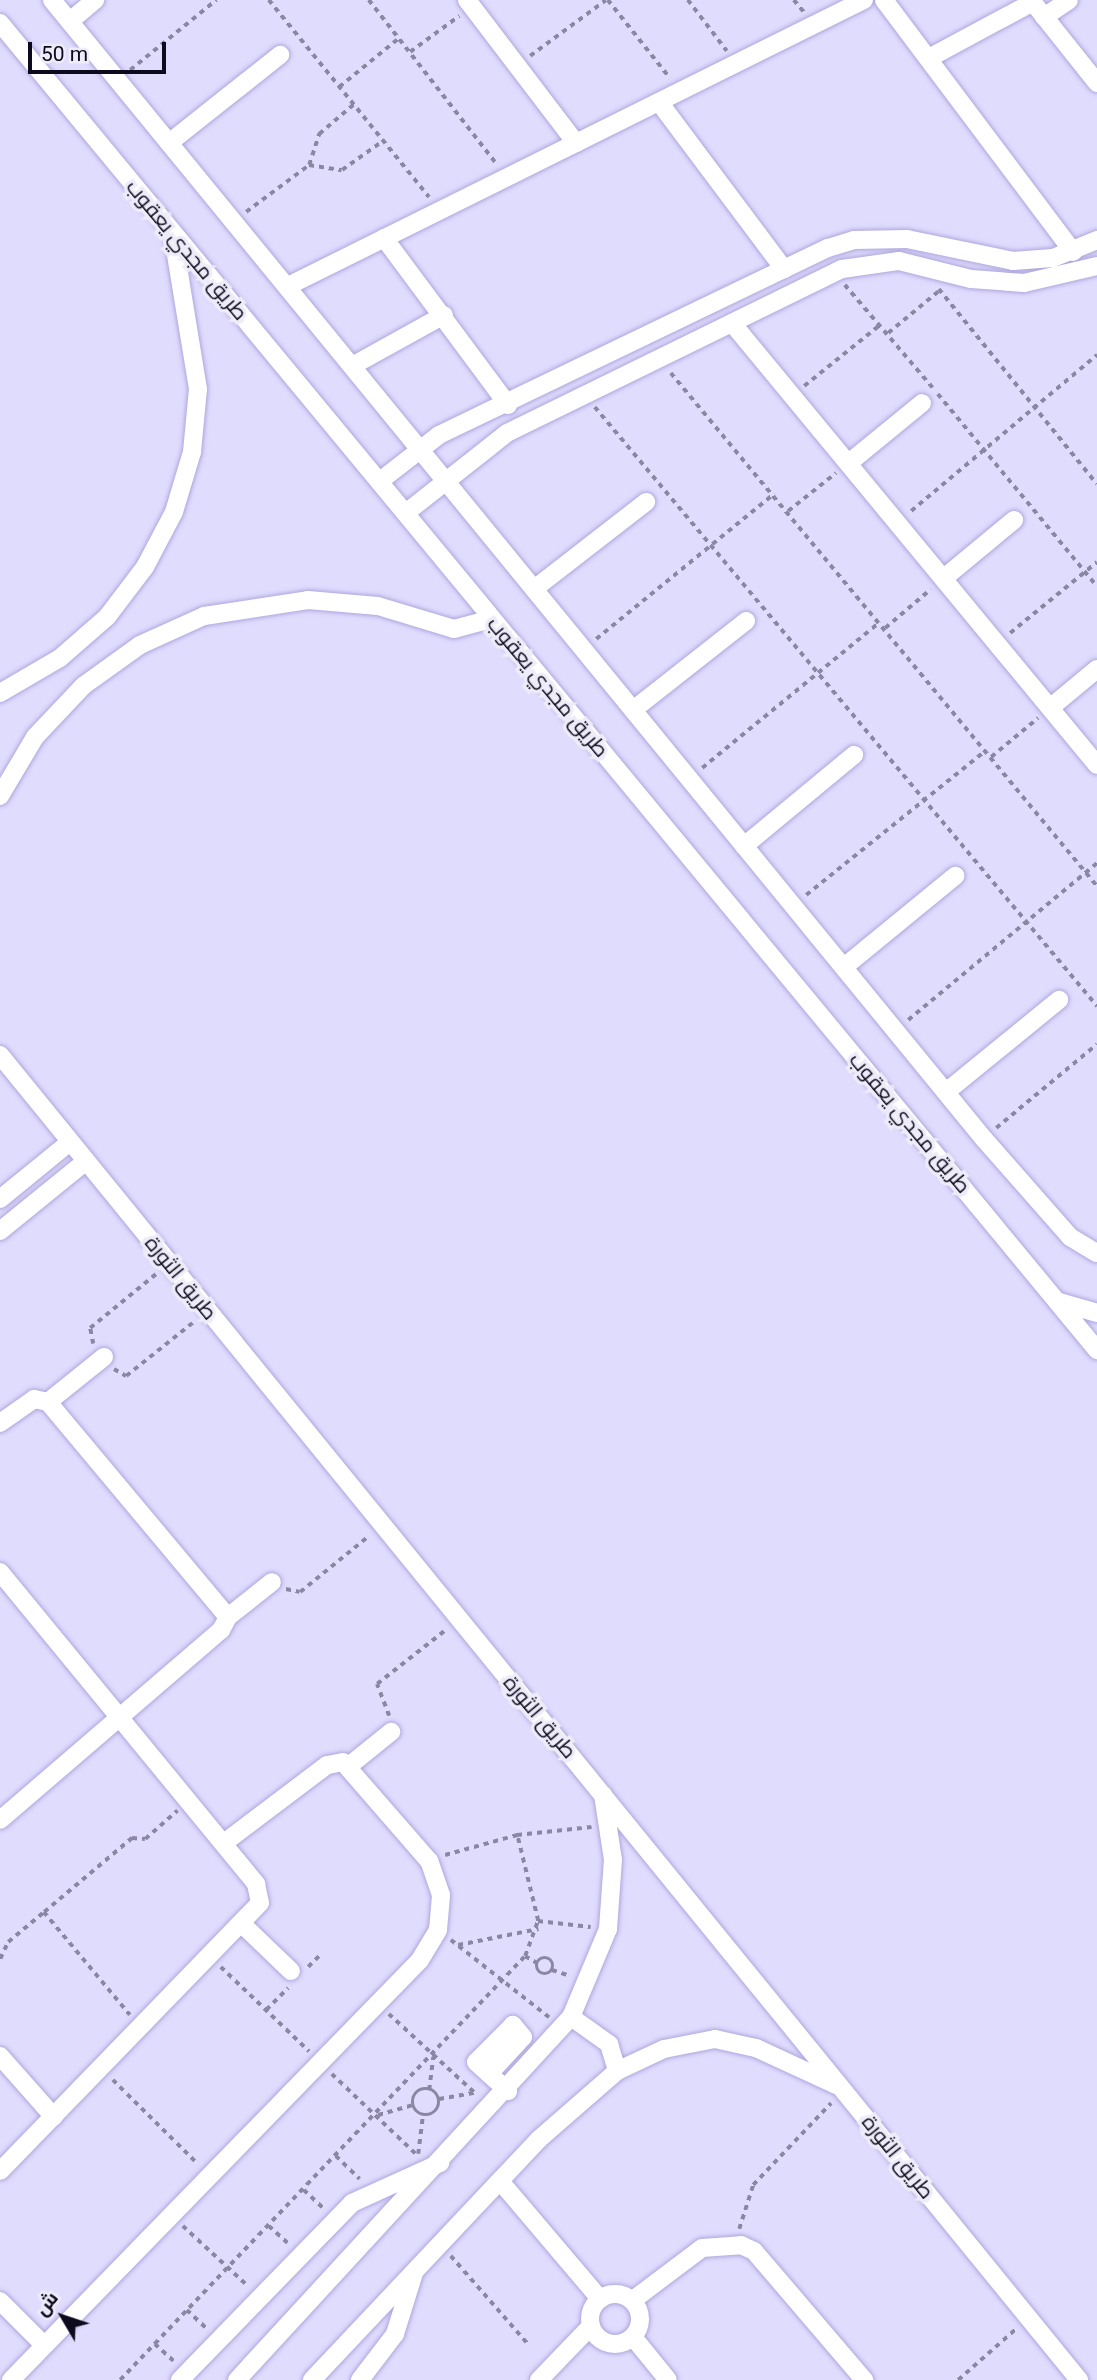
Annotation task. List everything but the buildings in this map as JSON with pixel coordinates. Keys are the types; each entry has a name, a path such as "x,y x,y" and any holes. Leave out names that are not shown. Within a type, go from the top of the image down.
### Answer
{"street":[{"path":"52,0 984,1139 1063,1230 1097,1253"},
{"path":"69,21 95,0"},
{"path":"288,286 384,238 442,213 736,62 864,0"},
{"path":"884,0 1073,253"},
{"path":"929,58 1036,6 1069,0"},
{"path":"469,4 576,143"},
{"path":"1036,6 1097,83"},
{"name":"طريق مجدي يعقوب","path":"0,23 407,512 492,620 1097,1350"},
{"path":"169,143 280,55"},
{"path":"659,102 784,269"},
{"path":"0,693 60,658 107,617 145,567 174,512 192,452 198,389 172,232"},
{"path":"380,481 421,449 828,248 881,237 992,261 1073,253 1097,240"},
{"path":"384,238 444,315 508,405"},
{"path":"828,248 838,271"},
{"path":"407,512 493,441 838,271 918,263 1011,282 1097,266"},
{"path":"352,366 444,315"},
{"path":"732,323 794,394 1097,765"},
{"path":"849,462 922,403"},
{"path":"534,589 646,502"},
{"path":"944,578 1014,520"},
{"path":"0,796 35,737 83,686 140,645 204,616 308,600 378,606 454,629 492,620"},
{"path":"633,710 746,621"},
{"path":"1050,708 1097,668"},
{"path":"744,846 854,755"},
{"path":"844,967 955,876"},
{"path":"946,1092 1059,1000"},
{"name":"طريق الثورة","path":"0,1055 1079,2380"},
{"path":"0,1199 70,1142"},
{"path":"0,1231 86,1161"},
{"path":"1059,1302 1097,1313"},
{"path":"48,1402 104,1357"},
{"path":"0,1423 34,1399 48,1402 228,1617"},
{"path":"0,1572 224,1843 260,1893 257,1912 244,1926 0,2171"},
{"path":"2,1815 221,1630 228,1617 272,1582"},
{"path":"224,1843 327,1765 350,1765 391,1732"},
{"path":"11,2380 420,1960 438,1930 441,1895 429,1861 350,1765"},
{"path":"237,2380 446,2160 567,2023 608,1929 613,1895 603,1793"},
{"path":"244,1926 291,1971"},
{"path":"567,2023 609,2043 617,2071"},
{"path":"313,2380 500,2181 617,2071 664,2049 715,2039 756,2048 844,2089"},
{"path":"0,2056 54,2116"},
{"path":"489,2074 508,2091"},
{"path":"184,2376 335,2219 371,2190 446,2160"},
{"path":"500,2181 600,2299"},
{"path":"633,2301 702,2248 741,2245 754,2251 864,2380"},
{"path":"360,2380 395,2334 414,2273"},
{"path":"600,2299 617,2294 633,2301 640,2315 633,2337"},
{"path":"539,2380 591,2326 600,2299"},
{"path":"0,2301 44,2345"},
{"path":"591,2326 605,2343 633,2337"},
{"path":"633,2337 668,2380"}],"path":[{"path":"118,80 216,0"},
{"path":"269,0 442,213"},
{"path":"369,0 508,178"},
{"path":"517,65 607,0 680,91"},
{"path":"688,0 736,62"},
{"path":"410,52 469,4"},
{"path":"340,87 399,38"},
{"path":"234,221 309,165 319,134 354,104"},
{"path":"309,165 342,170 384,140"},
{"path":"918,263 1097,484"},
{"path":"838,271 1097,586"},
{"path":"888,333 940,290"},
{"path":"794,394 881,324"},
{"path":"898,521 1096,358"},
{"path":"659,359 774,494 1097,886"},
{"path":"584,395 714,543 1097,1006"},
{"path":"788,511 849,462"},
{"path":"584,649 774,494"},
{"path":"998,643 1097,562"},
{"path":"885,628 944,578"},
{"path":"689,778 880,622"},
{"path":"991,757 1050,708"},
{"path":"793,905 985,750"},
{"path":"895,1030 1097,863"},
{"path":"984,1139 1097,1044"},
{"path":"169,1264 90,1328 89,1339 125,1376 208,1311"},
{"path":"272,1582 300,1592 382,1526"},
{"path":"391,1732 377,1684 458,1620"},
{"path":"0,1959 8,1942 189,1801"},
{"path":"429,1861 517,1835 608,1826"},
{"path":"120,2380 376,2116 525,1956 538,1928 538,1921 517,1835"},
{"path":"44,1912 141,2029"},
{"path":"538,1921 608,1929"},
{"path":"458,1945 538,1928"},
{"path":"438,1930 503,1980 567,2023"},
{"path":"525,1956 537,1963 541,1974 552,1970 545,1957 537,1963"},
{"path":"377,2003 492,2109"},
{"path":"429,2090 433,2055"},
{"path":"101,2069 209,2176"},
{"path":"741,2245 740,2214 753,2185 844,2089"},
{"path":"429,2090 439,2099"},
{"path":"413,2105 417,2093 429,2090"},
{"path":"439,2099 475,2093"},
{"path":"423,2115 435,2111 439,2099"},
{"path":"376,2116 413,2105"},
{"path":"413,2105 423,2115"},
{"path":"418,2156 423,2115"},
{"path":"336,2157 371,2190"},
{"path":"304,2190 335,2219"},
{"path":"171,2215 260,2297"},
{"path":"270,2226 301,2255"},
{"path":"440,2244 528,2344"},
{"path":"187,2310 219,2340"},
{"path":"958,2380 1029,2318"},
{"path":"155,2344 184,2376"}]}
